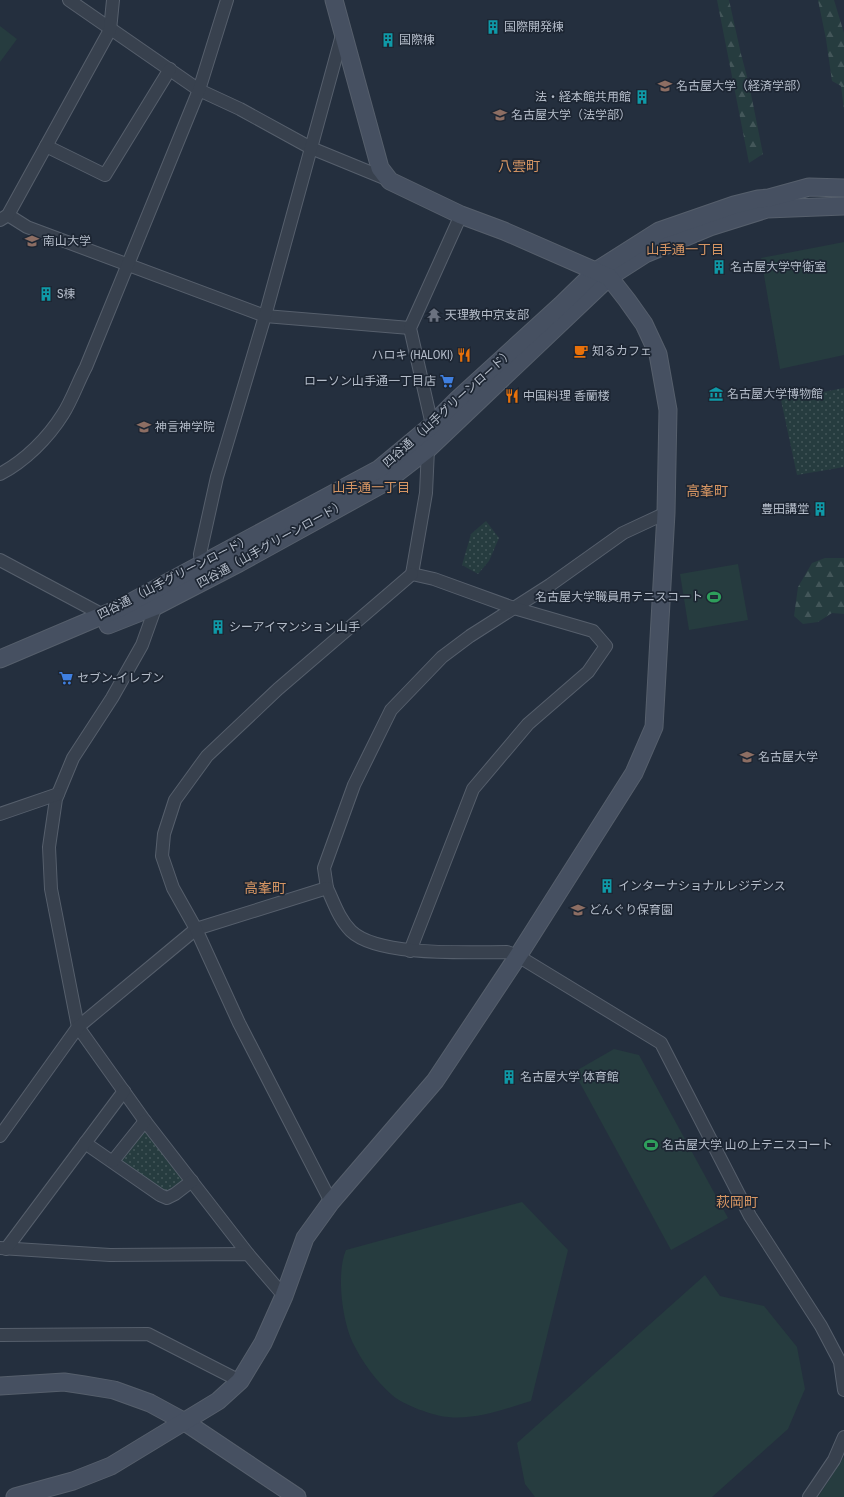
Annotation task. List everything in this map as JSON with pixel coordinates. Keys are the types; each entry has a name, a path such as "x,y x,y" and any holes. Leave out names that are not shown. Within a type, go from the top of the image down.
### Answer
{"street":[{"path":"15,1497 73,1481 111,1466 218,1401 240,1381 263,1343 284,1296 305,1238 331,1202 435,1082 518,956 634,773 654,727 666,513 668,410 658,354 644,324 627,300 602,274 504,231 461,215 390,181 311,148 240,109 199,90 110,30 69,0"},
{"path":"113,0 110,30 46,146 4,217 265,316 410,328"},
{"path":"0,474 11,469 34,450 63,414 86,366 199,90 227,0"},
{"path":"334,0 342,34 380,168 390,181"},
{"path":"201,564 200,554 217,477 265,316 342,34"},
{"path":"46,146 106,174 170,70"},
{"name":"四谷通 （山手グリーンロード）","path":"0,659 120,608 379,469 432,425 458,399 561,305 659,231 734,205 769,198 809,187 844,188"},
{"name":"四谷通（山手グリーンロード）","path":"0,670 156,606 239,564 384,483 428,449 602,274 682,238 710,227 767,209 844,206"},
{"path":"432,425 410,328 461,215"},
{"path":"331,1202 239,1023 196,929 174,888 162,856 164,834 174,800 207,756 267,699 412,574 426,493 428,449"},
{"path":"666,513 623,533 550,585 470,636 442,657 391,710 354,785 324,868 328,888 339,915 351,931 368,942 410,950 507,952 518,956 661,1043 750,1216 821,1326 840,1362 844,1390"},
{"path":"0,560 103,615"},
{"path":"410,950 473,789 528,724 588,672 606,646 593,631 514,608 434,579 412,574"},
{"path":"156,606 142,645 112,698 72,758 58,794 49,847 51,889 78,1027 145,1120 248,1254 284,1296"},
{"path":"0,814 58,794"},
{"path":"0,1136 78,1027 196,929 328,888"},
{"path":"3,1249 85,1144 124,1091"},
{"path":"113,1161 145,1120"},
{"path":"85,1144 113,1161 160,1195 167,1198 176,1194 192,1181"},
{"path":"3,1249 110,1255 248,1254"},
{"path":"0,1335 148,1334 240,1381"},
{"path":"0,1386 64,1382 114,1390 150,1403 185,1422 297,1497"},
{"path":"809,1497 834,1460 844,1437"}],"green space":[{"path":"717,0 729,0 749,84 763,154 749,163"},
{"path":"818,0 834,0 844,33 844,110 841,86 832,81 826,39"},
{"path":"0,26 17,39 0,62"},
{"path":"844,242 844,355 780,369 761,258"},
{"path":"844,388 844,467 797,475 781,400"},
{"path":"486,521 499,538 489,561 478,574 462,565 471,534"},
{"path":"825,558 844,558 844,614 832,613 818,622 803,624 794,616 798,587 812,563"},
{"name":"名古屋大学職員用テニスコート","path":"738,564 748,620 689,630 680,574"},
{"name":"名古屋大学 山の上テニスコート","path":"614,1049 639,1055 728,1218 671,1250 574,1072"},
{"path":"144,1132 149,1134 182,1178 181,1183 170,1192 164,1192 118,1161"},
{"path":"522,1202 568,1250 531,1401 490,1413 459,1418 427,1412 403,1403 386,1390 370,1372 354,1345 350,1335 346,1324 341,1284 341,1271 346,1250"},
{"path":"705,1275 720,1296 764,1306 797,1347 805,1389 788,1429 712,1497 535,1497 525,1484 517,1443"},
{"path":"844,1457 844,1497 818,1497"}],"place":[{"name":"国際開発棟","path":"493,27"},
{"name":"国際棟","path":"388,40"},
{"name":"名古屋大学（経済学部）","path":"665,86"},
{"name":"法・経本館共用館","path":"642,97"},
{"name":"名古屋大学（法学部）","path":"500,115"},
{"name":"南山大学","path":"32,241"},
{"name":"名古屋大学守衛室","path":"719,267"},
{"name":"S棟","path":"46,294"},
{"name":"天理教中京支部","path":"434,315"},
{"name":"知るカフェ","path":"581,351"},
{"name":"ハロキ (HALOKI)","path":"464,355"},
{"name":"ローソン山手通一丁目店","path":"447,381"},
{"name":"名古屋大学博物館","path":"716,394"},
{"name":"中国料理 香蘭楼","path":"512,396"},
{"name":"神言神学院","path":"144,427"},
{"name":"豊田講堂","path":"820,509"},
{"name":"名古屋大学職員用テニスコート","path":"714,597"},
{"name":"シーアイマンション山手","path":"218,627"},
{"name":"セブン-イレブン","path":"66,678"},
{"name":"名古屋大学","path":"747,757"},
{"name":"インターナショナルレジデンス","path":"607,886"},
{"name":"どんぐり保育園","path":"578,910"},
{"name":"名古屋大学 体育館","path":"509,1077"},
{"name":"名古屋大学 山の上テニスコート","path":"651,1145"}],"district":[{"name":"八雲町","path":"519,166"},
{"name":"山手通一丁目","path":"685,249"},
{"name":"山手通一丁目","path":"371,487"},
{"name":"高峯町","path":"707,491"},
{"name":"高峯町","path":"265,888"},
{"name":"萩岡町","path":"737,1202"}]}
